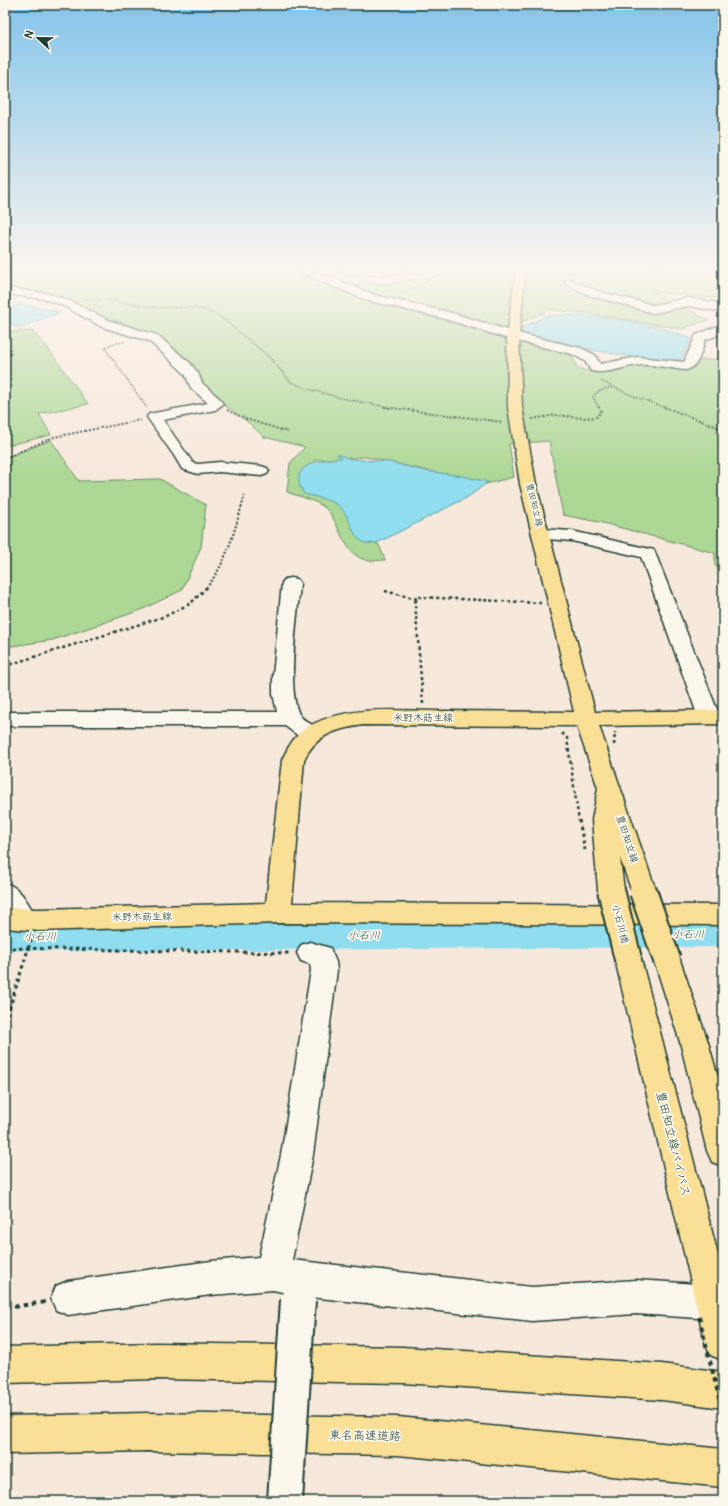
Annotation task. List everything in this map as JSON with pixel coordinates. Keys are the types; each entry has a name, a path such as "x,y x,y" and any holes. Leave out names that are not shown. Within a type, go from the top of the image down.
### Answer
{"main road":[{"name":"豊田知立線","path":"513,338 516,407 528,484 589,728 607,764 609,788 604,820 611,890"},
{"name":"米野木莇生線","path":"278,913 293,760 299,746 311,734 339,722 363,718 559,719 589,728 716,717"},
{"name":"豊田知立線","path":"609,788 694,1042 723,1152"},
{"name":"小石川橋","path":"611,890 628,959"},
{"name":"米野木莇生線","path":"11,918 39,920 278,913 723,915"},
{"name":"豊田知立線バイパス","path":"628,959 714,1323"},
{"path":"5,1365 156,1361 403,1365 662,1382 723,1390"},
{"name":"東名高速道路","path":"5,1435 147,1432 398,1436 657,1460 723,1468"}],"street":[{"path":"153,338 192,373 196,385 214,401 215,404 210,407 154,417 177,448 187,466 198,469 220,467 261,471"},
{"path":"522,338 585,354 593,361 596,368 609,369 624,362 640,361 686,366 689,365 700,338"},
{"path":"540,534 572,536 648,554 716,717"},
{"path":"290,719 284,694 283,676 291,583"},
{"path":"5,719 290,719 311,734"},
{"path":"5,893 19,910 11,918"},
{"path":"285,1501 291,1284 298,1155 324,970 321,956 310,953"},
{"path":"68,1298 211,1278 532,1304 636,1297 714,1323"}],"path":[{"path":"5,458 54,437 154,417 106,348 110,344 137,338"},
{"path":"246,338 267,355 291,382 308,389 382,407 503,422"},
{"path":"528,420 556,415 583,418 597,417 601,410 593,395 597,392 614,387 620,391 657,405 723,428"},
{"path":"215,404 246,419 288,432"},
{"path":"5,666 150,622 170,615 191,604 201,595 224,560 245,495"},
{"path":"385,591 417,599 419,597 559,604"},
{"path":"417,599 415,602 423,711 420,718"},
{"path":"559,719 561,732 567,738 580,827 587,855"},
{"path":"5,948 310,953"},
{"path":"5,1022 28,949"},
{"path":"5,1308 68,1298"},
{"path":"714,1323 723,1413"}],"green space":[{"path":"5,338 39,338 47,347 88,404 39,414 51,435 5,446"},
{"path":"162,338 527,338 556,348 572,356 577,367 585,371 622,363 646,364 718,359 723,360 723,568 715,566 715,553 599,522 563,515 549,441 509,444 514,477 486,484 366,457 315,460 307,476 329,497 362,521 366,537 379,545 385,560 366,560 359,557 348,547 333,518 325,508 316,502 287,492 290,463 305,447 264,437 249,423 198,386 197,373"},
{"path":"51,440 79,481 160,479 206,505 201,547 182,590 141,610 53,640 5,647 5,458"}],"water":[{"path":"542,338 691,338 682,358 676,361 618,355"},
{"path":"338,454 350,459 389,462 425,471 463,476 488,482 468,497 379,542 364,542 355,534 346,515 339,506 324,499 304,494 299,484 299,476 302,470 308,465 325,460 342,458 337,455"}],"waterway":[{"name":"小石川","path":"5,936 78,937 723,933"}]}
